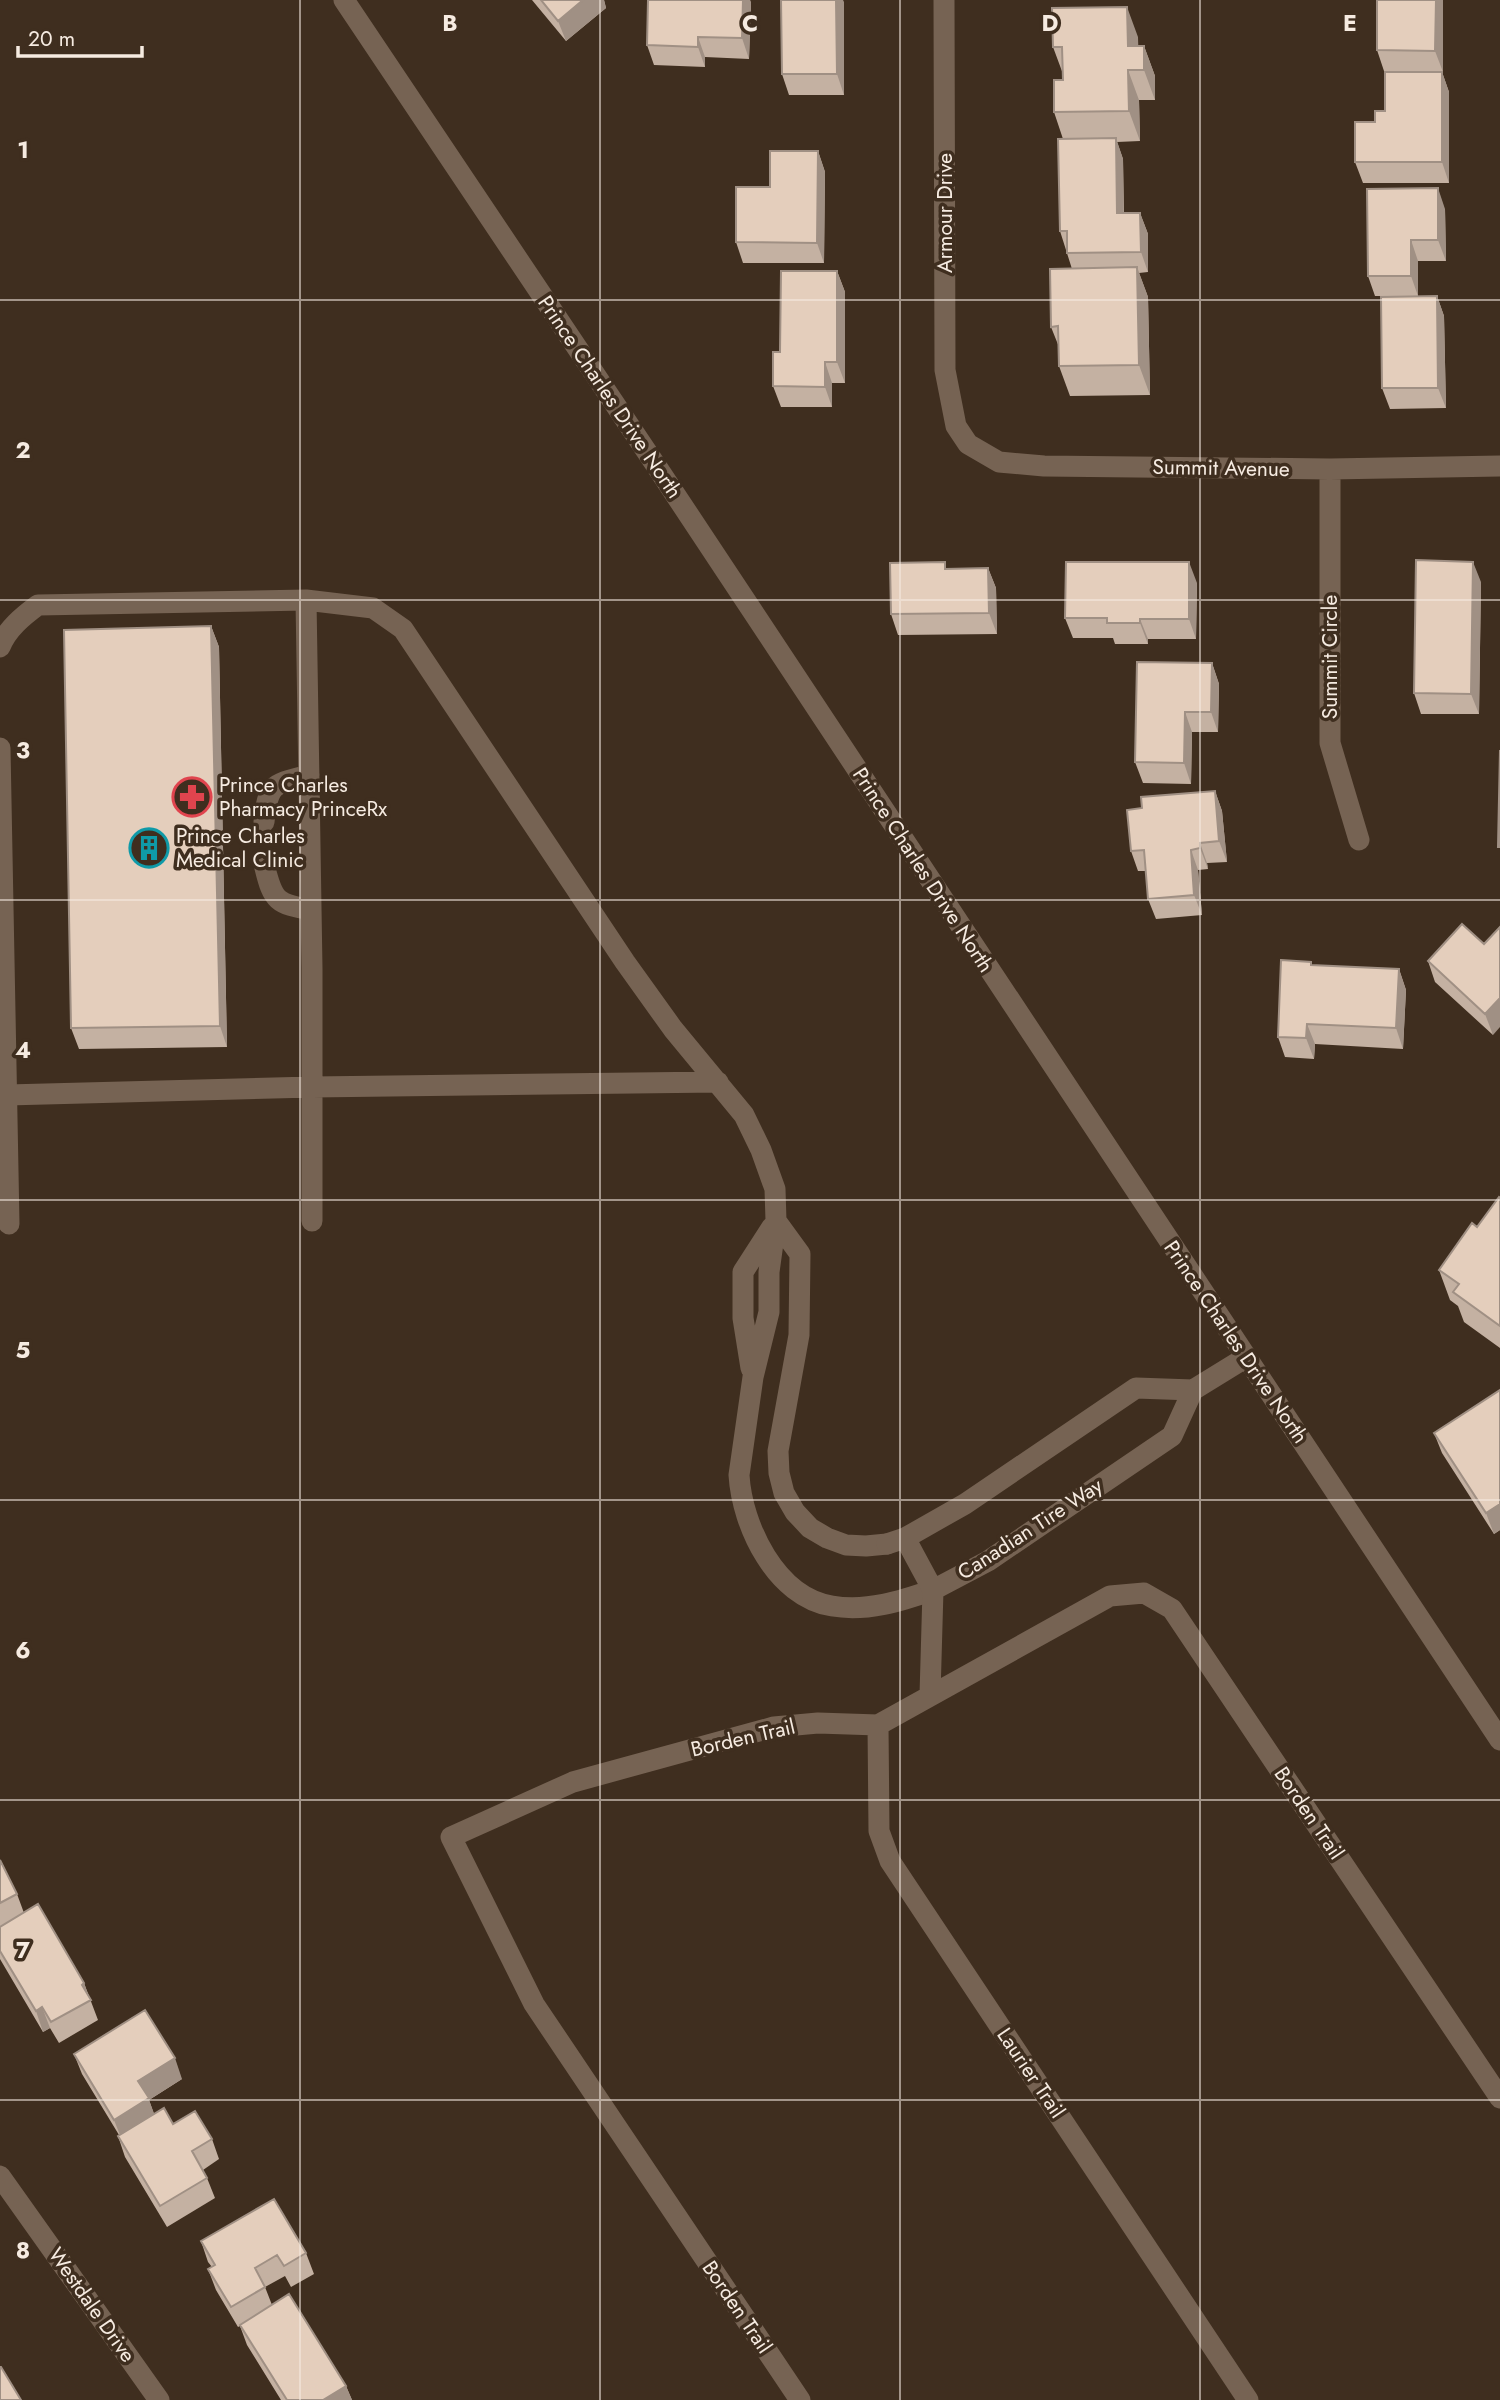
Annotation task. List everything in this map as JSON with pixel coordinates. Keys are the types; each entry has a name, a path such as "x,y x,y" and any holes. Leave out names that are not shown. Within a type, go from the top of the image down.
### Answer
{"street":[{"name":"Prince Charles Drive North","path":"345,0 1500,1740"},
{"name":"Armour Drive","path":"944,0 946,370 956,426"},
{"name":"Summit Avenue","path":"956,426 968,444 999,461 1044,466 1330,469 1500,467"},
{"name":"Summit Circle","path":"1330,469 1330,743 1359,840"},
{"path":"0,647 24,616 38,606 306,600 373,608 403,629 625,962 673,1029 744,1115 761,1150 775,1189 776,1221 800,1254 799,1335 778,1451 779,1473 794,1512 810,1528 827,1538 846,1545 866,1546 896,1541 965,1504 1136,1388 1193,1390 1245,1358"},
{"path":"306,600 312,1221"},
{"path":"0,748 9,1224"},
{"path":"264,822 266,802 272,787 283,781 309,775"},
{"path":"265,868 271,893 284,905 310,910"},
{"path":"7,1095 312,1087 718,1082"},
{"path":"776,1221 743,1272 743,1318 753,1377 740,1458 740,1491 746,1516 756,1541 771,1563 803,1595 820,1604 836,1607 894,1603 933,1590 896,1541"},
{"name":"Canadian Tire Way","path":"930,1695 933,1590 988,1561 1172,1436 1193,1390"},
{"name":"Borden Trail","path":"800,2400 534,2004 451,1837 573,1782 774,1727 818,1723 877,1725 1110,1596 1144,1593 1172,1609 1500,2098"},
{"name":"Laurier Trail","path":"877,1725 879,1831 890,1861 1248,2400"},
{"name":"Westdale Drive","path":"0,2176 159,2400"}],"building":[{"path":"541,0 583,0 558,21"},
{"path":"648,0 743,0 742,38 698,37 698,47 647,45"},
{"path":"781,0 836,0 837,74 782,74"},
{"path":"1377,0 1436,0 1435,51 1377,50"},
{"path":"1127,7 1128,46 1144,46 1144,70 1128,70 1129,111 1054,112 1054,80 1063,80 1062,47 1053,47 1052,8"},
{"path":"1385,72 1442,72 1442,162 1355,162 1355,122 1375,122 1375,111 1385,111"},
{"path":"1116,138 1117,213 1140,213 1141,252 1067,253 1067,231 1060,231 1058,139"},
{"path":"770,151 818,151 817,243 736,242 736,187 770,187"},
{"path":"1438,188 1438,240 1411,240 1411,276 1368,276 1367,189"},
{"path":"1137,267 1139,365 1059,366 1058,326 1051,327 1050,269"},
{"path":"781,271 837,271 837,362 825,362 825,387 773,386 773,352 780,352"},
{"path":"1437,296 1438,388 1382,388 1381,297"},
{"path":"1416,560 1473,562 1471,694 1414,693"},
{"path":"945,562 945,569 988,568 989,613 891,614 890,563"},
{"path":"1066,562 1189,562 1189,619 1140,619 1140,623 1107,623 1107,618 1065,618"},
{"name":"Prince Charles Medical Clinic","path":"211,626 220,1026 71,1028 64,630"},
{"path":"1137,662 1212,663 1211,712 1185,712 1184,763 1135,762"},
{"path":"1500,750 1500,847 1498,847"},
{"path":"1215,791 1219,841 1200,843 1200,848 1191,850 1194,895 1148,899 1144,850 1131,851 1127,810 1142,808 1141,797"},
{"path":"1462,924 1484,944 1500,927 1500,998 1485,1014 1428,961"},
{"path":"1281,960 1311,962 1311,965 1399,969 1396,1028 1307,1024 1306,1038 1278,1037"},
{"path":"1499,1197 1500,1326 1453,1292 1459,1284 1439,1270 1472,1223 1477,1227"},
{"path":"1500,1390 1500,1504 1486,1513 1434,1433"},
{"path":"0,1860 17,1894 0,1903"},
{"path":"38,1904 91,2000 51,2022 42,2007 36,2011 0,1951 0,1927"},
{"path":"145,2010 175,2058 138,2081 149,2098 114,2120 74,2054"},
{"path":"164,2108 173,2124 195,2111 212,2139 192,2151 207,2178 160,2206 118,2136"},
{"path":"274,2199 306,2253 284,2266 277,2255 255,2268 265,2287 231,2307 208,2269 215,2265 201,2241"},
{"path":"289,2294 346,2386 323,2400 287,2400 240,2325"},
{"path":"1,2367 21,2400 0,2400"}],"place":[{"name":"Prince Charles Pharmacy PrinceRx","path":"192,797"},
{"name":"Prince Charles Medical Clinic","path":"149,848"}]}
